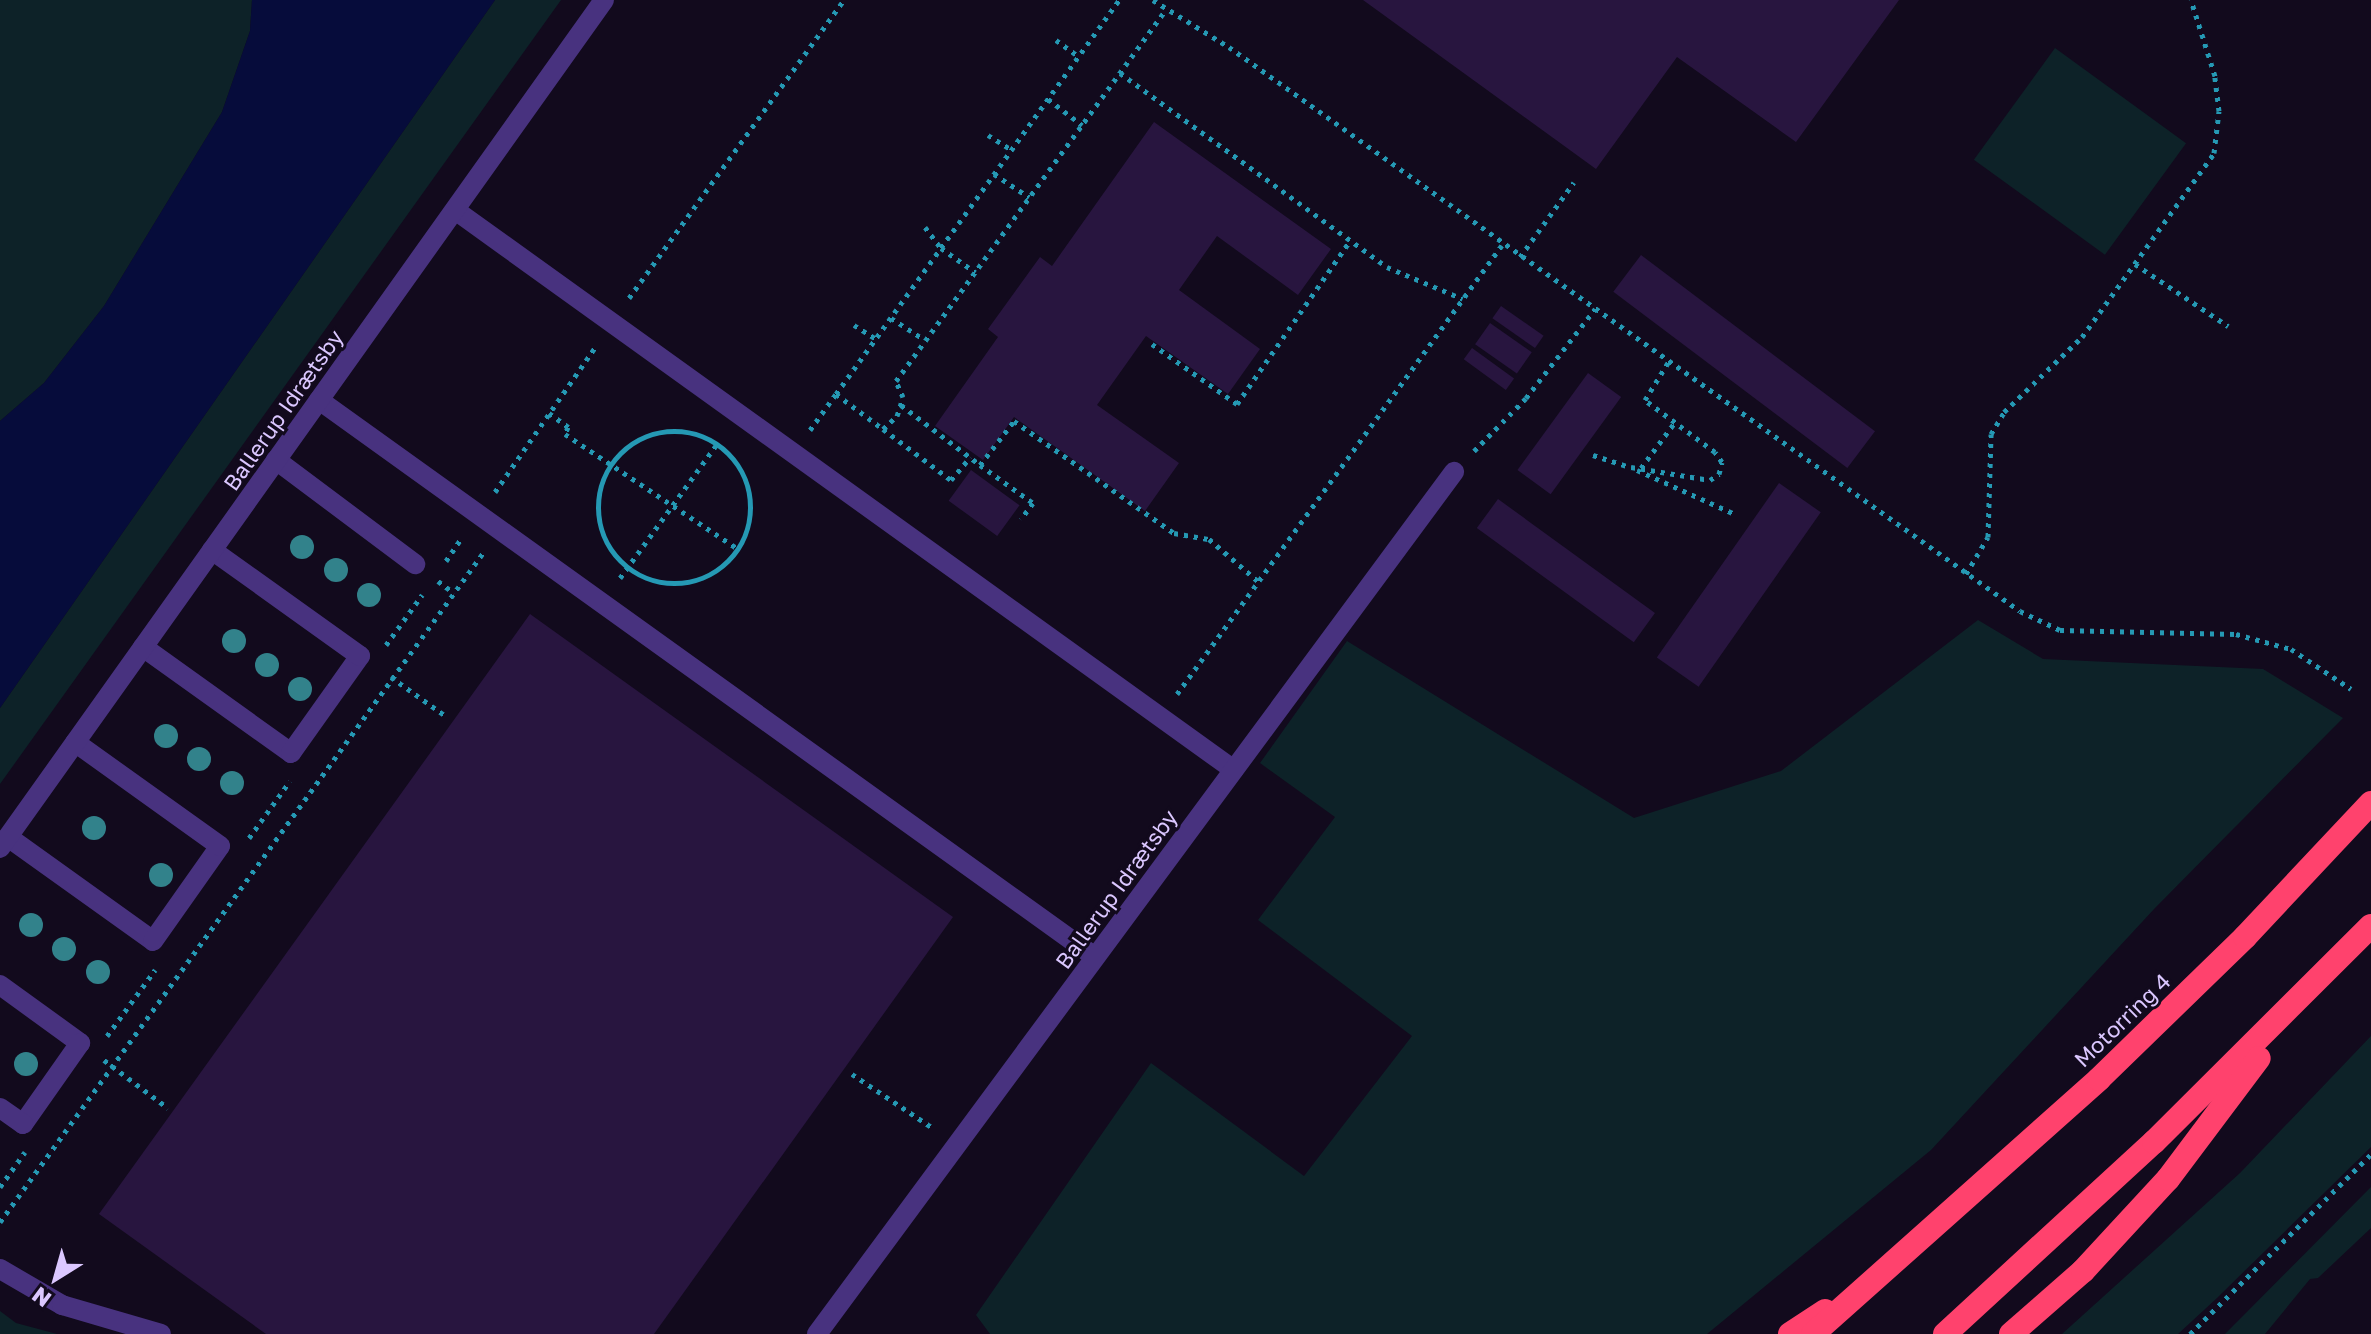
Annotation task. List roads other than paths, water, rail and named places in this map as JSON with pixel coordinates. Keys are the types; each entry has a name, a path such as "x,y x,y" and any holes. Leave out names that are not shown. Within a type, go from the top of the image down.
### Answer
{"highway":[{"name":"Motorring 4","path":"1897,1264 2121,1057 2371,803"},
{"path":"1945,1334 2303,998 2371,926"},
{"path":"2011,1334 2083,1271 2168,1179 2303,998"},
{"path":"1790,1334 1897,1264"},
{"path":"1813,1334 1897,1264"}],"street":[{"name":"Ballerup Idrætsby","path":"4,842 604,0"},
{"path":"455,210 1234,770"},
{"path":"319,400 1095,957"},
{"path":"276,460 415,564"},
{"name":"Ballerup Idrætsby","path":"817,1334 1454,472"},
{"path":"143,647 291,753 360,656 212,550"},
{"path":"4,842 153,941 220,846 75,742"},
{"path":"0,985 80,1043 23,1124 0,1108"},
{"path":"0,1269 62,1305 161,1334"}]}
